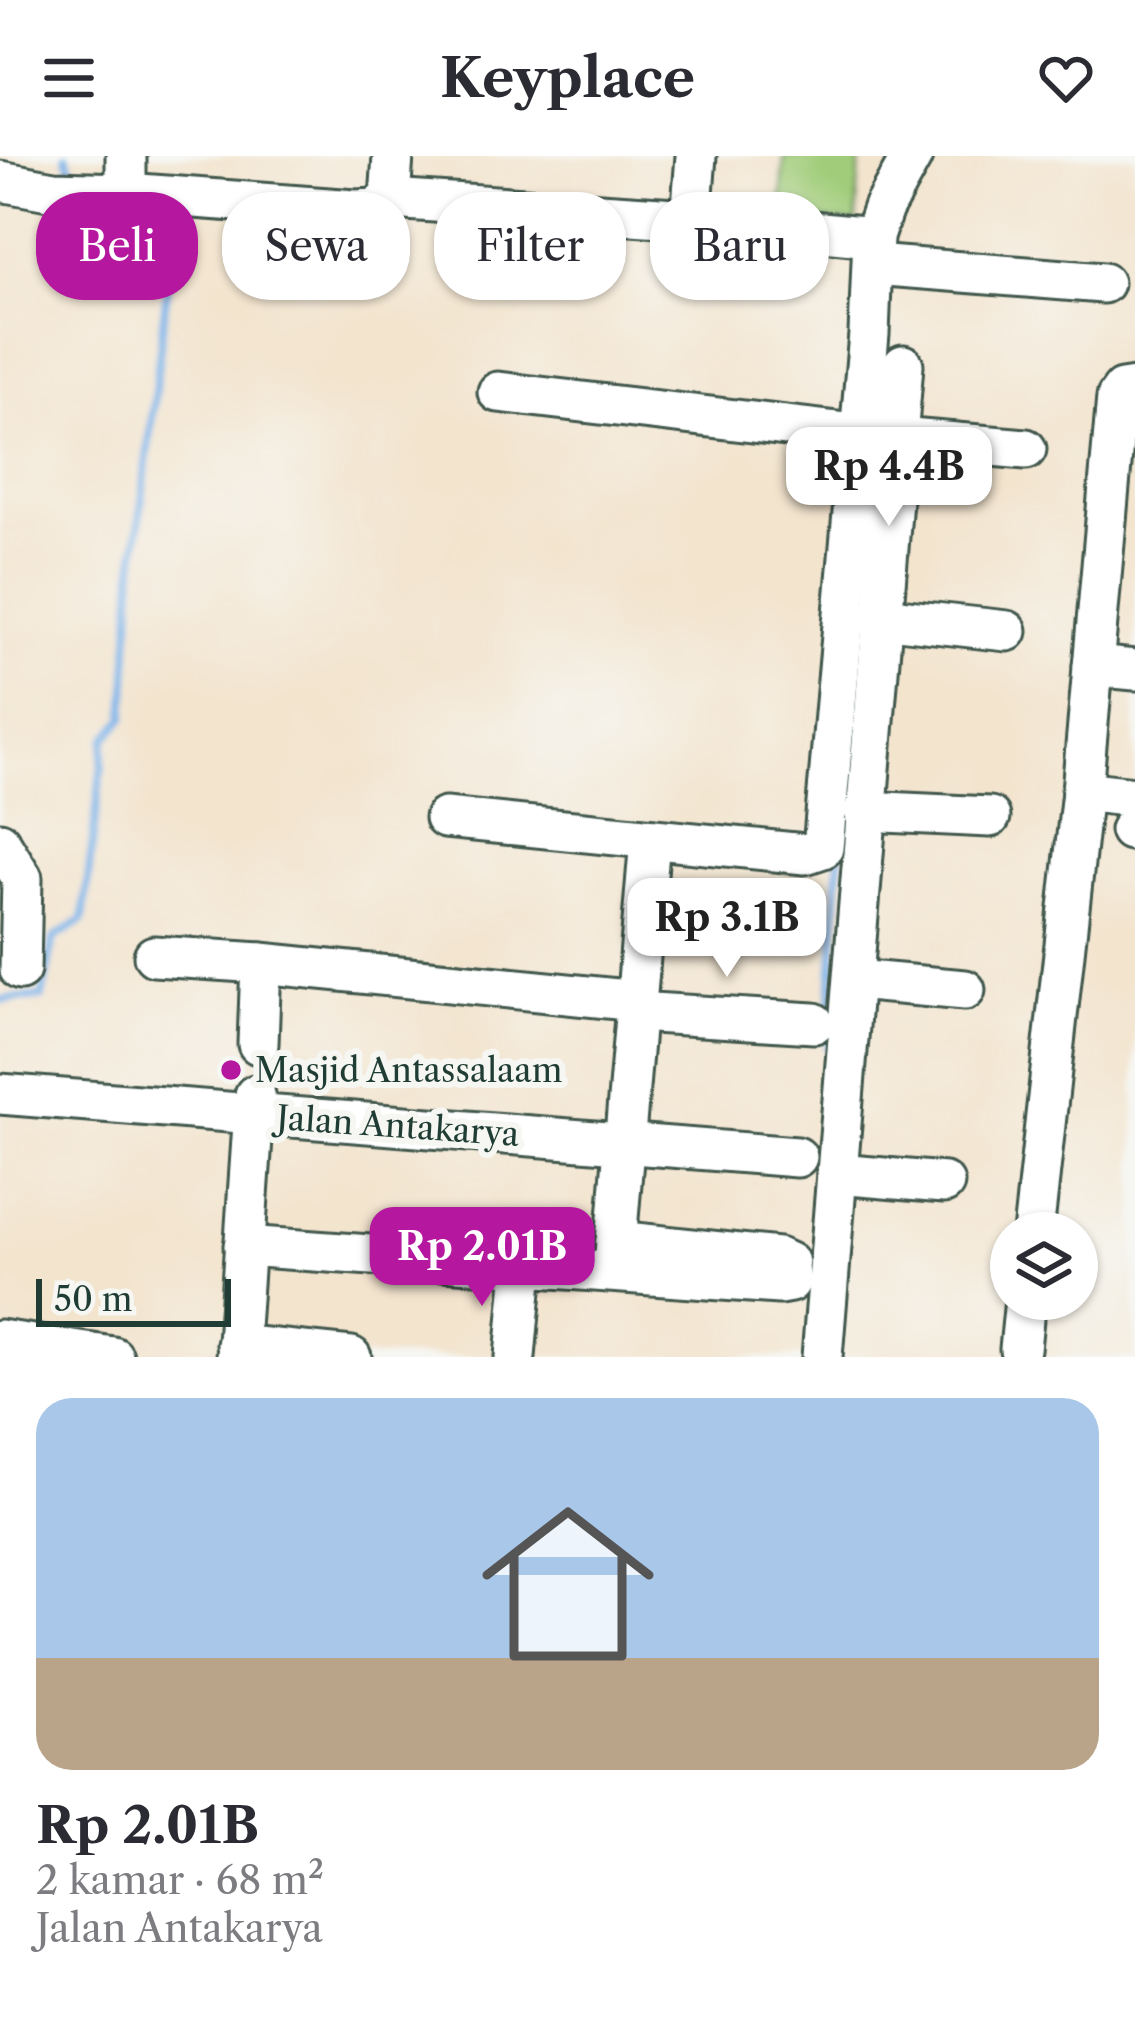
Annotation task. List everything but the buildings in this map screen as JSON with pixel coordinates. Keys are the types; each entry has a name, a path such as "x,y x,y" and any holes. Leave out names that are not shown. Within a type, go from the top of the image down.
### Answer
{"street":[{"path":"390,192 393,156"},
{"path":"693,192 696,156"},
{"path":"0,182 54,191 126,174 241,192"},
{"path":"829,204 888,197 1103,283"},
{"path":"445,818 806,854 823,848 874,436 888,197"},
{"path":"410,200 650,216"},
{"path":"821,1357 855,980 880,617 874,436 903,365"},
{"path":"1035,1212 1093,666 1120,533 1118,397 1122,390 1135,388"},
{"path":"498,392 1026,449"},
{"path":"880,617 1007,631"},
{"path":"1093,666 1135,670"},
{"path":"1082,791 1133,819"},
{"path":"864,811 990,817"},
{"path":"244,1246 523,1268 615,1256 650,839"},
{"path":"0,842 22,878 20,970"},
{"path":"154,956 261,963 814,1023"},
{"path":"258,1044 261,963"},
{"path":"855,980 964,990"},
{"name":"Jalan Antakarya","path":"0,1094 254,1105 797,1157"},
{"path":"254,1105 237,1351 350,1357"},
{"path":"837,1174 944,1183"},
{"path":"515,1357 523,1268"},
{"path":"1020,1348 1023,1320"},
{"path":"0,1340 113,1357"}],"green space":[{"path":"784,156 860,156 856,222 829,220 829,192 782,192"}],"waterway":[{"path":"66,156 74,174"},
{"path":"0,1000 42,997 54,938 83,920 105,740 125,717 134,569 166,300"},
{"path":"828,1049 840,849"}],"place":[{"name":"Masjid Antassalaam","path":"231,1070"}]}
